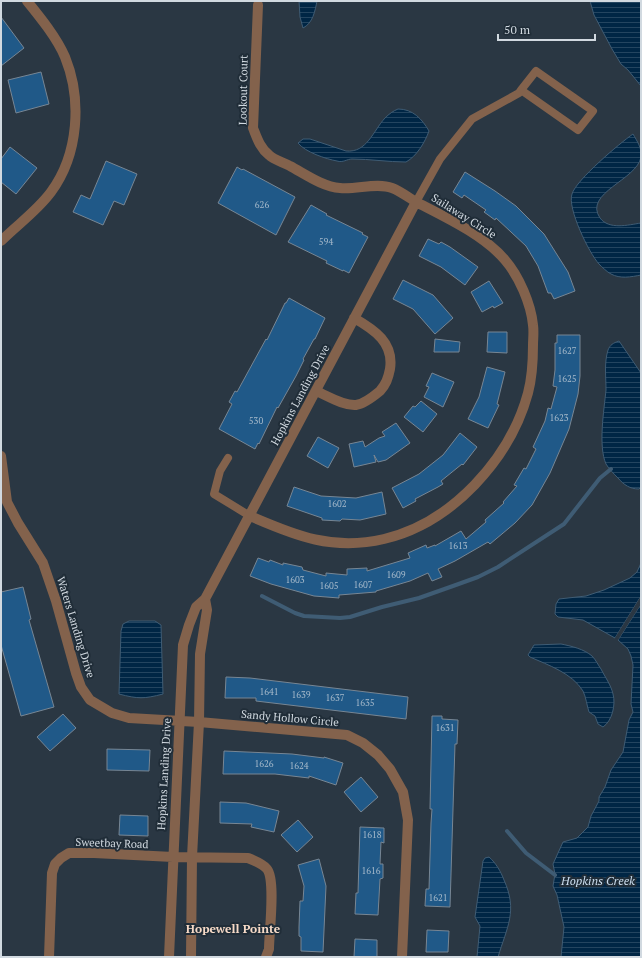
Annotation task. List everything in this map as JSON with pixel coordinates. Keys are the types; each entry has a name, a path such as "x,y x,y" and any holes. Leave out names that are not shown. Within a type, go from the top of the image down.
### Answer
{"street":[{"path":"1,240 32,214 59,180 70,151 76,122 74,89 65,56 52,35 27,1"},
{"name":"Lookout Court","path":"258,5 253,128 258,143 269,155 328,186 341,189 364,186 390,187 416,202"},
{"name":"Hopkins Landing Drive","path":"169,957 183,646 189,625 196,608 205,599 250,516 416,202"},
{"name":"Sailaway Circle","path":"250,516 299,536 327,543 355,543 385,539 417,527 442,513 468,492 487,471 504,448 519,418 529,392 533,351 533,325 529,304 519,282 505,260 486,242 447,218 416,202"},
{"path":"316,391 345,403 357,405 374,396 387,383 392,359 388,348 380,336 372,329 354,318"},
{"name":"Waters Landing Drive","path":"1,456 7,502 18,523 43,563 56,601 76,673 90,700 112,714 129,718 199,722"},
{"path":"191,957 192,857 199,722 200,654 207,610 205,599"},
{"name":"Sandy Hollow Circle","path":"199,722 347,735 363,743 378,755 390,769 403,792 408,820 402,957"},
{"name":"Sweetbay Road","path":"49,957 52,873 55,864 69,853 94,853 173,858 248,858 267,868 271,881 271,892 269,949 266,957"}],"lane":[{"path":"416,202 440,158 472,119 518,93 536,71 593,111 578,130 521,90"},
{"path":"228,458 220,471 214,494 250,516"}],"water":[{"path":"299,1 317,1 311,20 303,28 300,17"},
{"path":"590,1 641,1 641,86 621,64 612,49 594,15"},
{"path":"398,109 403,109 413,113 423,122 429,131 420,148 414,156 406,162 352,159 339,161 327,159 316,155 298,143 303,139 310,139 346,151 359,149 369,140 385,118"},
{"path":"633,134 639,145 641,157 631,173 604,194 599,201 597,209 600,218 608,224 619,226 641,223 641,275 622,277 614,276 599,264 580,230 571,201 572,194 581,180 609,153"},
{"path":"619,341 641,373 641,487 639,489 625,485 620,480 606,464 602,448 607,355 611,345"},
{"path":"641,563 641,596 615,638 583,620 558,617 555,614 556,604 559,599 586,596 604,590 630,578 637,572"},
{"name":"Hopkins Creek","path":"641,604 641,957 561,957 564,927 557,895 553,886 555,874 553,864 563,842 577,838 588,827 591,816 599,801 599,797 605,787 611,770 623,752 629,720 633,712 631,704 633,665 628,649 618,640"},
{"path":"129,621 155,621 161,625 163,694 141,698 119,694 121,631 123,624"},
{"path":"561,644 581,650 592,656 609,684 614,698 614,708 609,721 603,727 598,724 595,716 589,712 583,691 573,679 559,670 528,655 534,645"},
{"path":"489,857 500,871 508,891 511,910 510,919 498,957 477,957 480,926 475,917 483,861 485,858"}],"pier":[{"path":"641,596 641,604 618,640 615,638"}],"building":[{"path":"1,17 24,48 1,66"},
{"path":"41,72 49,104 16,113 8,80"},
{"path":"10,147 37,168 16,194 1,182 1,159"},
{"path":"106,161 137,174 124,205 114,201 103,225 73,212 81,195 90,199"},
{"path":"237,167 295,197 276,235 218,203"},
{"path":"465,172 516,206 544,234 568,272 575,291 554,299 551,293 548,293 538,266 526,246 496,218 495,220 484,212 486,210 464,195 462,198 453,192"},
{"path":"311,205 327,214 326,215 363,233 362,234 368,237 349,273 326,263 327,261 288,242"},
{"path":"428,239 439,244 441,242 450,247 478,267 465,285 441,267 419,256"},
{"path":"403,280 433,295 453,318 435,334 413,309 393,299"},
{"path":"489,281 503,303 482,312 471,292"},
{"path":"289,298 325,318 303,359 304,360 296,376 278,408 277,407 259,444 258,443 255,449 219,429 232,404 229,402 235,391 237,392 266,339 267,340 285,303"},
{"path":"488,332 507,332 507,353 487,352"},
{"path":"557,335 580,335 580,376 578,394 569,429 550,473 532,505 515,523 490,544 488,542 438,569 442,577 432,581 428,573 410,581 376,592 339,595 339,598 314,596 271,584 250,576 258,558 269,562 270,560 283,565 283,563 302,567 303,570 326,576 326,573 347,575 347,569 367,568 367,571 410,558 408,553 426,545 427,548 435,546 461,531 466,539 486,522 485,520 504,503 503,502 517,486 514,485 524,468 526,469 536,449 533,447 545,421 548,408 551,409 557,387 553,386 555,370 555,343 557,343"},
{"path":"435,339 460,342 459,352 434,352"},
{"path":"487,367 505,372 497,404 499,405 488,428 468,419 479,397"},
{"path":"432,373 454,382 443,407 424,397 429,387 426,386"},
{"path":"421,401 437,414 423,432 404,417 413,406 415,407"},
{"path":"396,423 410,443 386,460 378,462 374,455 376,462 354,467 349,444 363,441 365,447 385,436 382,432"},
{"path":"460,433 477,447 463,465 462,464 441,481 443,484 415,499 416,501 403,508 392,488 419,474 443,455"},
{"path":"318,437 339,448 328,468 307,456"},
{"path":"294,487 321,496 356,498 382,492 386,514 360,520 322,520 322,518 287,506"},
{"path":"23,587 31,619 29,620 54,707 21,716 1,645 1,592"},
{"path":"226,677 250,678 408,697 406,719 256,701 256,698 225,698"},
{"path":"63,714 76,728 50,751 37,737"},
{"path":"432,716 442,716 442,719 458,720 457,744 455,744 450,907 425,906 426,889 429,889 432,809 430,809"},
{"path":"107,749 150,750 149,771 107,770"},
{"path":"224,751 324,757 343,763 336,785 309,776 309,778 275,774 223,774"},
{"path":"361,777 378,797 361,812 344,792"},
{"path":"220,802 246,803 279,811 274,832 251,827 252,824 220,823"},
{"path":"120,815 148,816 148,836 119,835"},
{"path":"298,820 313,837 297,852 281,835"},
{"path":"360,827 384,828 384,843 381,842 380,864 383,864 383,878 380,879 378,915 355,914 356,893 358,893"},
{"path":"319,859 326,886 323,952 301,951 301,937 299,936 300,901 303,901 304,886 298,865"},
{"path":"427,930 449,931 448,952 426,952"},
{"path":"355,939 377,940 377,957 354,957"}],"waterway":[{"path":"262,596 304,616 340,618 350,617 419,598 478,577 498,567 564,524 600,478 611,469"},
{"path":"507,831 526,853 555,875"}],"district":[{"name":"Hopewell Pointe","path":"233,928"}]}
